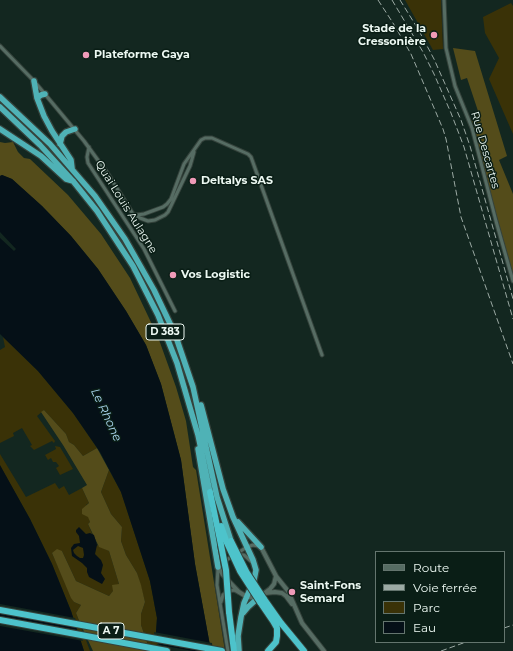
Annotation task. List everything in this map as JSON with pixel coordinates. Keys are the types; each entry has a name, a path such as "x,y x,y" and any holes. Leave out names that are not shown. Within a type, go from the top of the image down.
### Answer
{"highway":[{"path":"34,81 37,98 44,116 71,160 72,168"},
{"path":"37,98 41,94 45,94"},
{"name":"D 383","path":"0,97 50,144 72,168 109,215 139,261 166,314 181,351 193,387 227,543 226,570 234,651"},
{"name":"D 383","path":"0,107 40,145 73,181 110,230 148,293 166,332 177,363 198,435 210,492"},
{"path":"0,128 41,156 66,179 73,181"},
{"path":"60,144 62,136 66,132 75,129"},
{"path":"193,387 201,403 219,478 233,517 254,565 255,576 241,617 238,636 239,651"},
{"path":"193,417 218,567"},
{"path":"210,492 227,543"},
{"path":"233,517 261,547"},
{"name":"D 383","path":"227,543 262,598 304,651"},
{"path":"241,617 248,607 262,598 277,630 276,642 268,651"},
{"name":"A 7","path":"0,610 222,651"},
{"name":"A 7","path":"0,620 167,651"}],"street":[{"name":"Rue Descartes","path":"444,0 446,48 455,86 472,128 494,215 513,281"},
{"path":"0,46 34,81 75,129 108,174 133,214 148,221 158,219 166,215 171,208 190,166 195,148"},
{"path":"133,214 144,214 167,204 184,164 201,140 205,138 212,138 248,154 251,157 322,355"},
{"name":"Quai Louis Aulagne","path":"89,147 87,157 88,163 144,250 175,311"},
{"path":"228,651 217,581 218,567 247,547 253,545 261,547 276,576 288,591 302,623 324,651"},
{"path":"233,556 244,555 254,565"},
{"path":"218,567 222,575 239,592 247,597 262,598 275,592 282,593 294,607"},
{"path":"262,598 273,587 276,576"},
{"path":"221,606 222,599 226,592 231,590 239,592"}],"green space":[{"name":"Stade de la Cressonière","path":"405,0 441,0 443,49 433,50"},
{"path":"511,3 513,6 513,134 489,79 499,58 485,33 483,17"},
{"path":"3,337 38,371 73,413 97,448 83,456 74,445 69,442 66,434 44,410 37,416 55,441 54,443 52,441 34,450 30,446 32,445 22,428 13,433 14,436 0,443 0,350 5,347"},
{"path":"55,446 60,447 73,469 60,475 56,468 59,466 56,462 53,462 51,458 48,460 45,455 56,449"},
{"path":"0,454 26,497 55,483 59,489 64,486 69,495 82,488 89,503 86,505 90,522 88,524 97,545 109,551 119,584 109,596 76,581 62,551 52,553 74,602 81,605 76,613 90,651 84,651 71,611 52,564 30,519 0,466"},
{"path":"109,470 121,492 150,581 157,618 156,632 160,651 150,651 141,625 141,614 145,602 137,573 126,555 121,541 122,527 111,514 101,492"}],"shaded area":[{"path":"453,48 475,51 507,156 499,160 513,194 513,275 471,120 479,114 467,78 461,80"},
{"path":"0,142 13,142 18,152 24,158 30,159 68,195 101,234 130,278 158,337 176,387 186,421 193,467 196,470 225,651 211,651 195,564 181,460 161,384 146,345 126,311 98,269 71,236 42,206 12,179 2,175 0,176"},
{"path":"44,410 66,434 69,442 74,445 83,456 97,448 109,470 101,492 111,514 122,527 121,541 126,555 137,573 141,585 145,602 141,614 141,625 150,651 93,651 80,623 76,613 81,605 74,602 71,598 52,553 57,549 62,551 76,581 109,596 113,591 112,585 119,584 109,551 99,547 88,524 90,522 88,517 82,514 82,509 89,503 82,488 87,485 41,412"}],"water":[{"name":"Le Rhone","path":"2,175 12,179 42,206 71,236 98,269 126,311 146,345 161,384 181,460 195,564 211,651 160,651 156,632 157,618 150,581 121,492 100,452 73,413 38,371 0,334 0,238 14,251 16,249 0,232 0,176"},
{"path":"0,465 30,519 52,564 71,611 84,651 0,651"},
{"path":"79,527 86,534 90,533 94,535 97,545 95,554 101,560 103,565 101,573 105,579 102,584 89,577 87,568 72,556 71,548 74,544 80,543 76,530","holes":["78,546 83,548 84,555 83,558 80,558 74,553 73,550"]}],"pier":[{"path":"0,604 75,618 79,628 0,614"},
{"path":"0,616 79,630 83,641 0,626"},
{"path":"154,632 212,643 213,651 200,651 156,643"},
{"path":"157,644 160,645 193,651 158,651"}],"railway":[{"path":"378,0 411,54 443,129 461,217 513,364"},
{"path":"392,0 423,52 434,74 464,147 513,319"},
{"path":"400,0 434,59 461,120 470,146 513,299"},
{"path":"505,628 513,625"},
{"path":"441,651 463,643"}],"place":[{"name":"Stade de la Cressonière","path":"434,35"},
{"name":"Plateforme Gaya","path":"86,55"},
{"name":"Deltalys SAS","path":"193,181"},
{"name":"Vos Logistic","path":"173,275"},
{"name":"Saint-Fons Semard","path":"292,592"}]}
